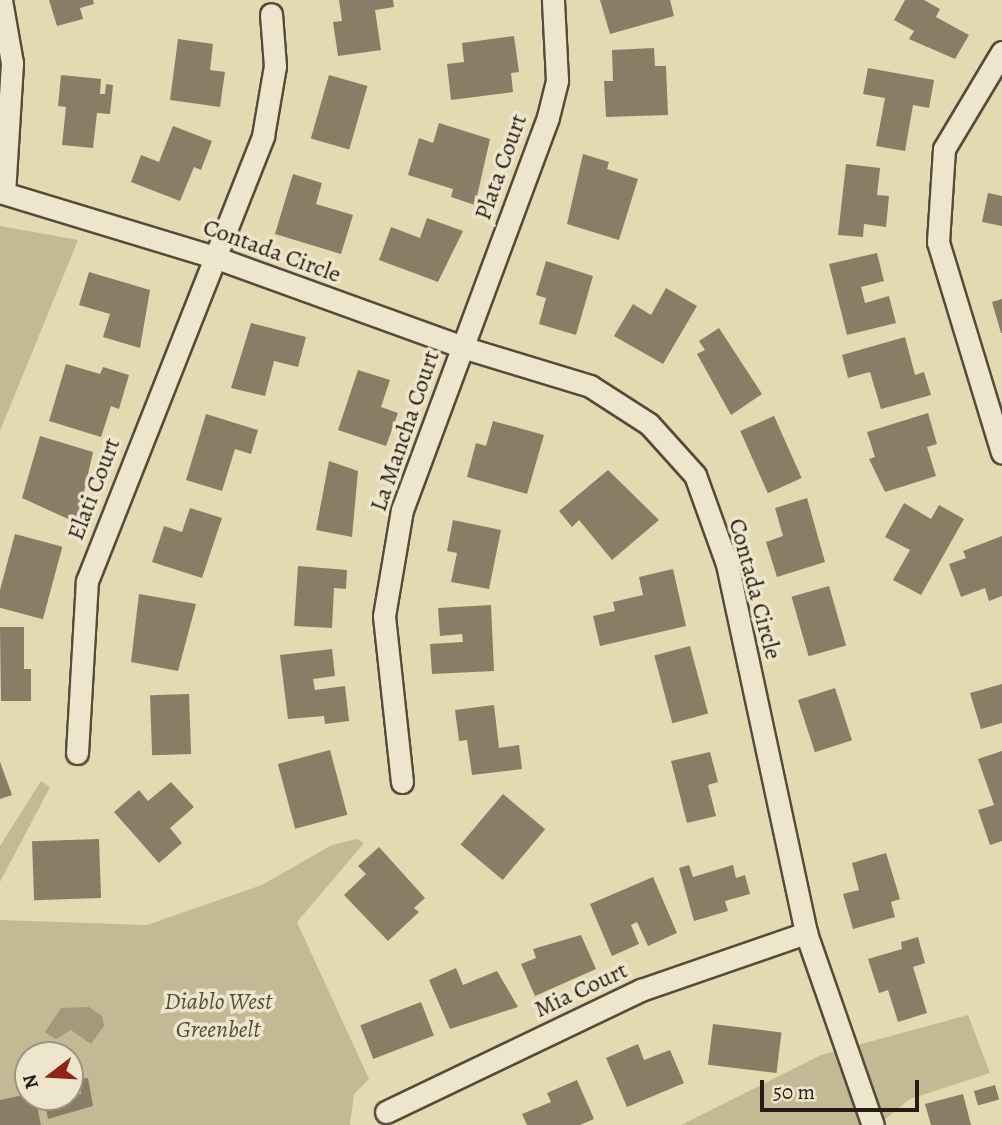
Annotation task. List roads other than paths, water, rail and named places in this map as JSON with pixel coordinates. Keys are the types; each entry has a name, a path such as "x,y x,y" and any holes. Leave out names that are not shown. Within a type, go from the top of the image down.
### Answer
{"street":[{"path":"1,0 12,63 2,192"},
{"name":"Plata Court","path":"462,347 548,117 557,80 553,0"},
{"name":"Elati Court","path":"77,752 87,580 263,136 275,66 271,14"},
{"path":"1002,52 944,149 938,242 1002,453"},
{"name":"Contada Circle","path":"2,192 214,257 462,347 590,387 649,424 695,475 727,564 806,933 873,1125"},
{"name":"La Mancha Court","path":"402,782 384,616 402,510 462,347"},
{"name":"Mia Court","path":"386,1112 641,990 806,933"}],"park label":[{"name":"Diablo West Greenbelt","path":"218,1016"}]}
